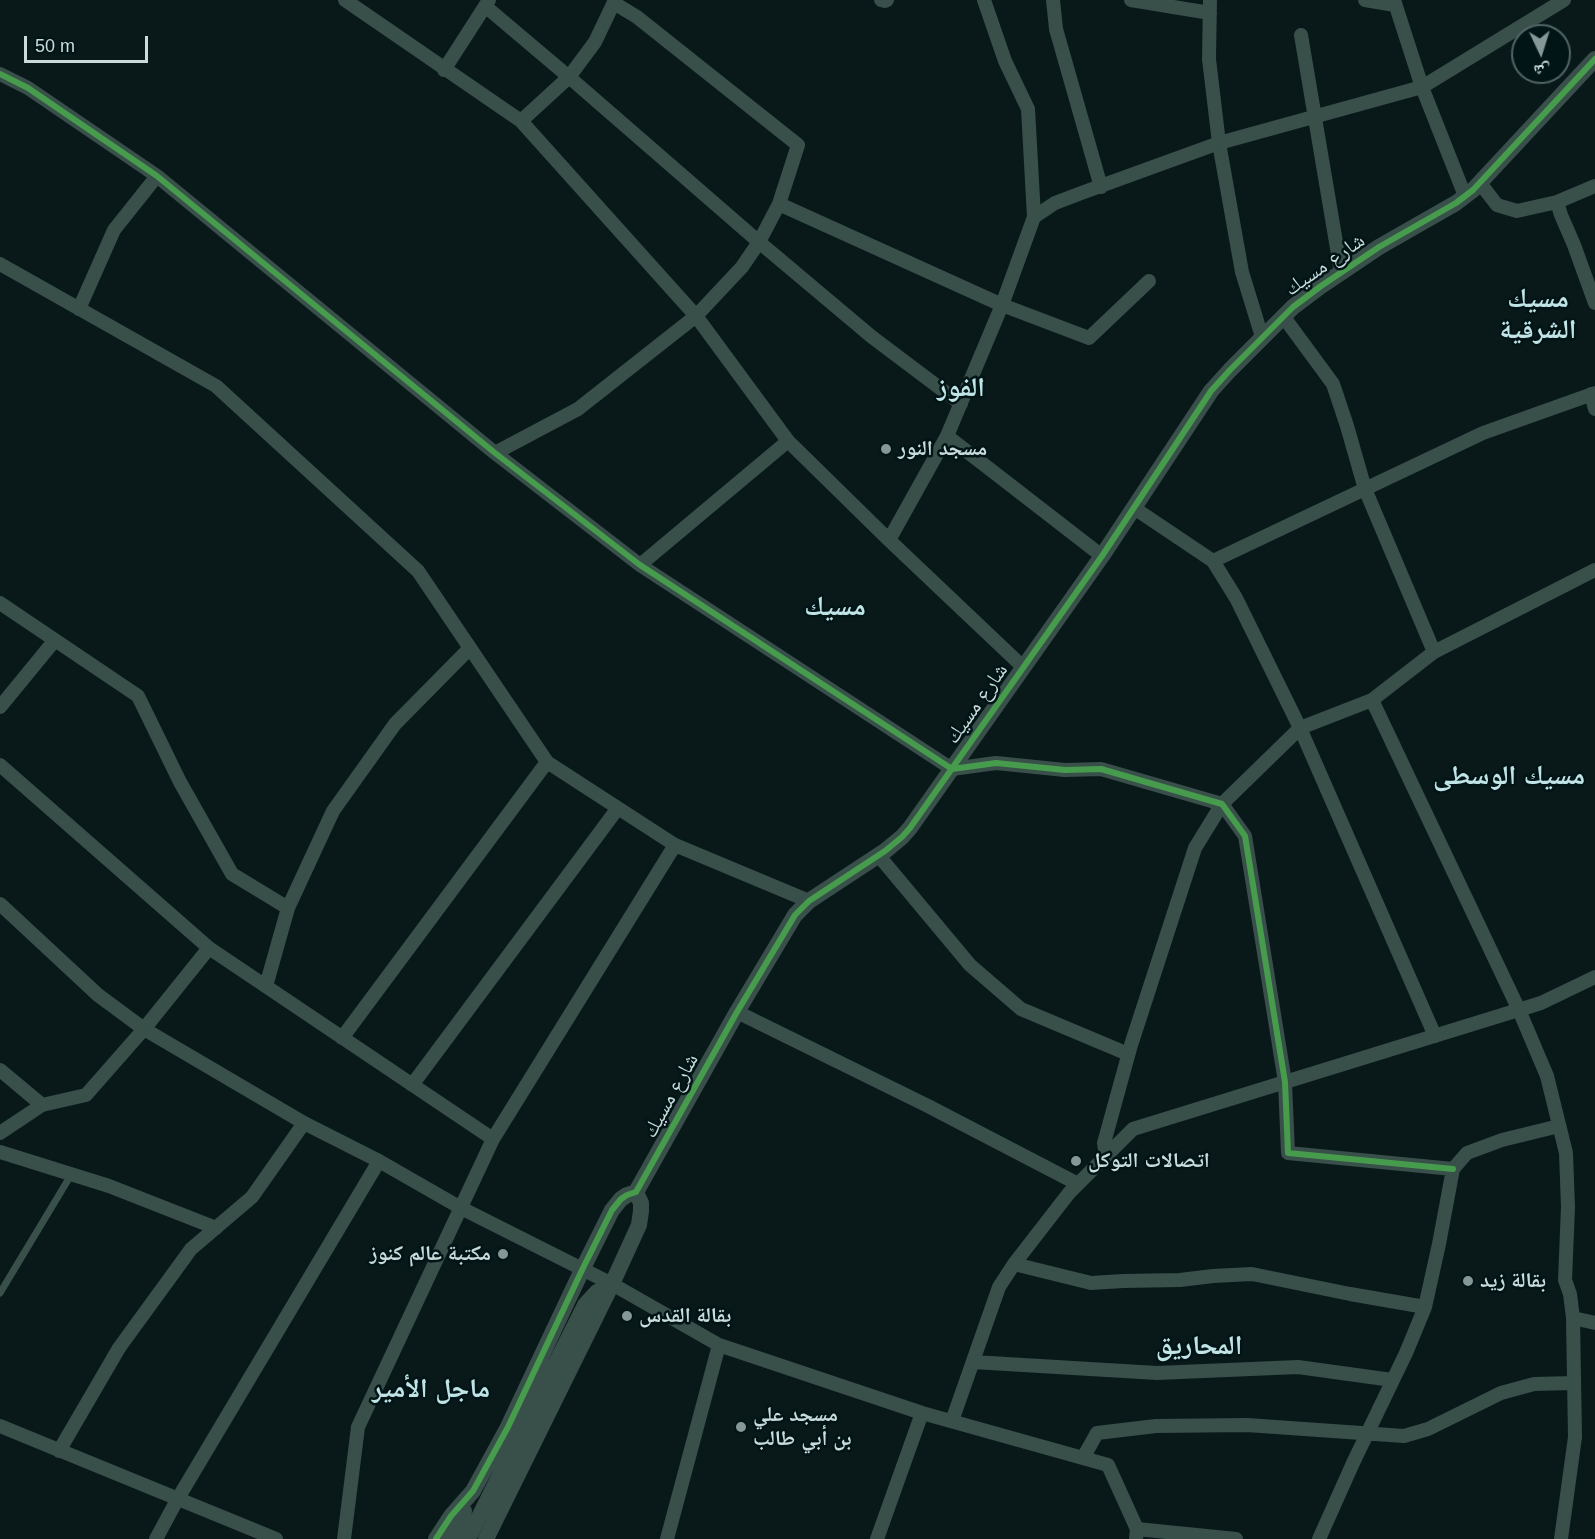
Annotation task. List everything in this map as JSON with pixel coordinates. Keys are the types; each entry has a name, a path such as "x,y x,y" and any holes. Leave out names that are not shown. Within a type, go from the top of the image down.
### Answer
{"street":[{"path":"345,0 521,122 696,316 789,441 1023,667"},
{"path":"880,0 887,0"},
{"path":"889,540 947,436 1002,305 1034,217 1028,109 1005,61 984,0"},
{"path":"1053,0 1056,29 1101,187"},
{"path":"1131,0 1210,7 1209,59 1220,143 1242,272 1262,337"},
{"path":"1365,0 1394,2 1422,87 1465,196"},
{"path":"1034,217 1055,204 1220,143 1422,87 1564,0"},
{"path":"495,453 578,409 696,316 742,267 759,242 779,204 798,145 638,17 615,2 595,42 569,77 521,122"},
{"path":"444,70 487,3 759,242 872,337 961,404"},
{"path":"1301,34 1341,272"},
{"name":"شارع مسيك","path":"436,1539 451,1516 473,1491 508,1427 583,1268 616,1204 627,1195 636,1192 737,1012 795,915 809,902 894,845 910,828 1102,556 1211,391 1293,307 1379,247 1446,210 1465,196 1480,183 1595,59"},
{"path":"0,74 28,88 158,176 495,453 640,565 952,769 996,763 1065,770 1101,769 1222,804 1245,836 1285,1082 1288,1153 1453,1169"},
{"path":"79,309 114,230 158,176"},
{"path":"1480,183 1497,205 1517,211 1557,202 1595,186"},
{"path":"1557,202 1595,303"},
{"path":"779,204 1002,305 1089,338 1149,281"},
{"path":"0,264 216,386 418,571 548,762 675,845 809,902"},
{"path":"1283,316 1333,384 1365,489 1434,652"},
{"path":"1213,561 1483,433 1593,394 1595,409"},
{"path":"947,436 1102,556"},
{"path":"640,565 789,441"},
{"path":"1134,508 1213,561 1236,597 1300,728 1435,1036"},
{"path":"1106,1156 1104,1143 1128,1054 1196,848 1222,804 1300,728 1372,700 1434,652 1595,570"},
{"path":"0,603 138,696 180,782 232,874 288,908"},
{"path":"0,707 55,640"},
{"path":"266,986 288,908 333,811 395,724 470,648"},
{"path":"1372,700 1519,1010 1547,1076 1566,1153 1568,1208 1565,1280 1570,1294 1573,1318 1575,1437 1561,1539"},
{"path":"342,1038 548,762"},
{"path":"0,765 209,948 493,1140"},
{"path":"412,1085 618,808"},
{"path":"344,1539 358,1427 493,1140 675,845"},
{"path":"879,856 970,965 1021,1009 1128,1054"},
{"path":"0,904 98,995 144,1029 304,1123 379,1161 461,1208 583,1268 719,1345 922,1413 1108,1465 1136,1534 1236,1539"},
{"path":"0,1133 42,1105 86,1095 144,1029 209,948"},
{"path":"952,1421 999,1287 1069,1193 1133,1129 1541,1003 1595,976"},
{"path":"737,1012 928,1106 1078,1184"},
{"path":"0,1070 42,1105"},
{"path":"59,1450 119,1348 191,1249 252,1197 304,1123"},
{"path":"1319,1539 1425,1307 1453,1169 1467,1153 1502,1140 1559,1126"},
{"path":"0,1152 109,1186 216,1227"},
{"path":"156,1539 379,1161"},
{"path":"475,1537 612,1284 641,1218 640,1203 636,1192"},
{"path":"1014,1264 1091,1283 1180,1280 1252,1274 1425,1307"},
{"path":"1573,1318 1595,1323"},
{"path":"667,1539 719,1345"},
{"path":"973,1362 1157,1373 1298,1367 1392,1380"},
{"path":"1083,1458 1097,1432 1156,1426 1247,1425 1404,1436 1428,1429 1501,1394 1534,1384 1574,1383"},
{"path":"877,1539 922,1413"},
{"path":"0,1426 276,1539"},
{"path":"452,1539 473,1491"}],"lane":[{"path":"0,1293 71,1174"}],"cycle path":[{"path":"436,1539 451,1516 473,1491 508,1427 612,1210 621,1199 636,1192 737,1012 795,915 809,901 885,851 910,828 1102,556 1211,391 1230,370 1293,307 1321,286 1379,247 1456,203 1473,190 1595,59"},
{"path":"0,74 28,88 157,176 495,453 640,565 952,769 996,763 1065,770 1101,769 1222,804 1245,836 1285,1082 1288,1153 1453,1169"}],"place":[{"name":"مسجد النور","path":"886,449"},
{"name":"اتصالات التوكل","path":"1076,1161"},
{"name":"مكتبة عالم كنوز","path":"503,1254"},
{"name":"بقالة زيد","path":"1468,1281"},
{"name":"بقالة القدس","path":"627,1316"},
{"name":"مسجد علي بن أبي طالب","path":"741,1427"}],"district":[{"name":"مسيك الشرقية","path":"1538,316"},
{"name":"الفوز","path":"961,389"},
{"name":"مسيك","path":"835,608"},
{"name":"مسيك الوسطى","path":"1509,777"},
{"name":"المحاريق","path":"1199,1347"},
{"name":"ماجل الأمير","path":"431,1390"}]}
